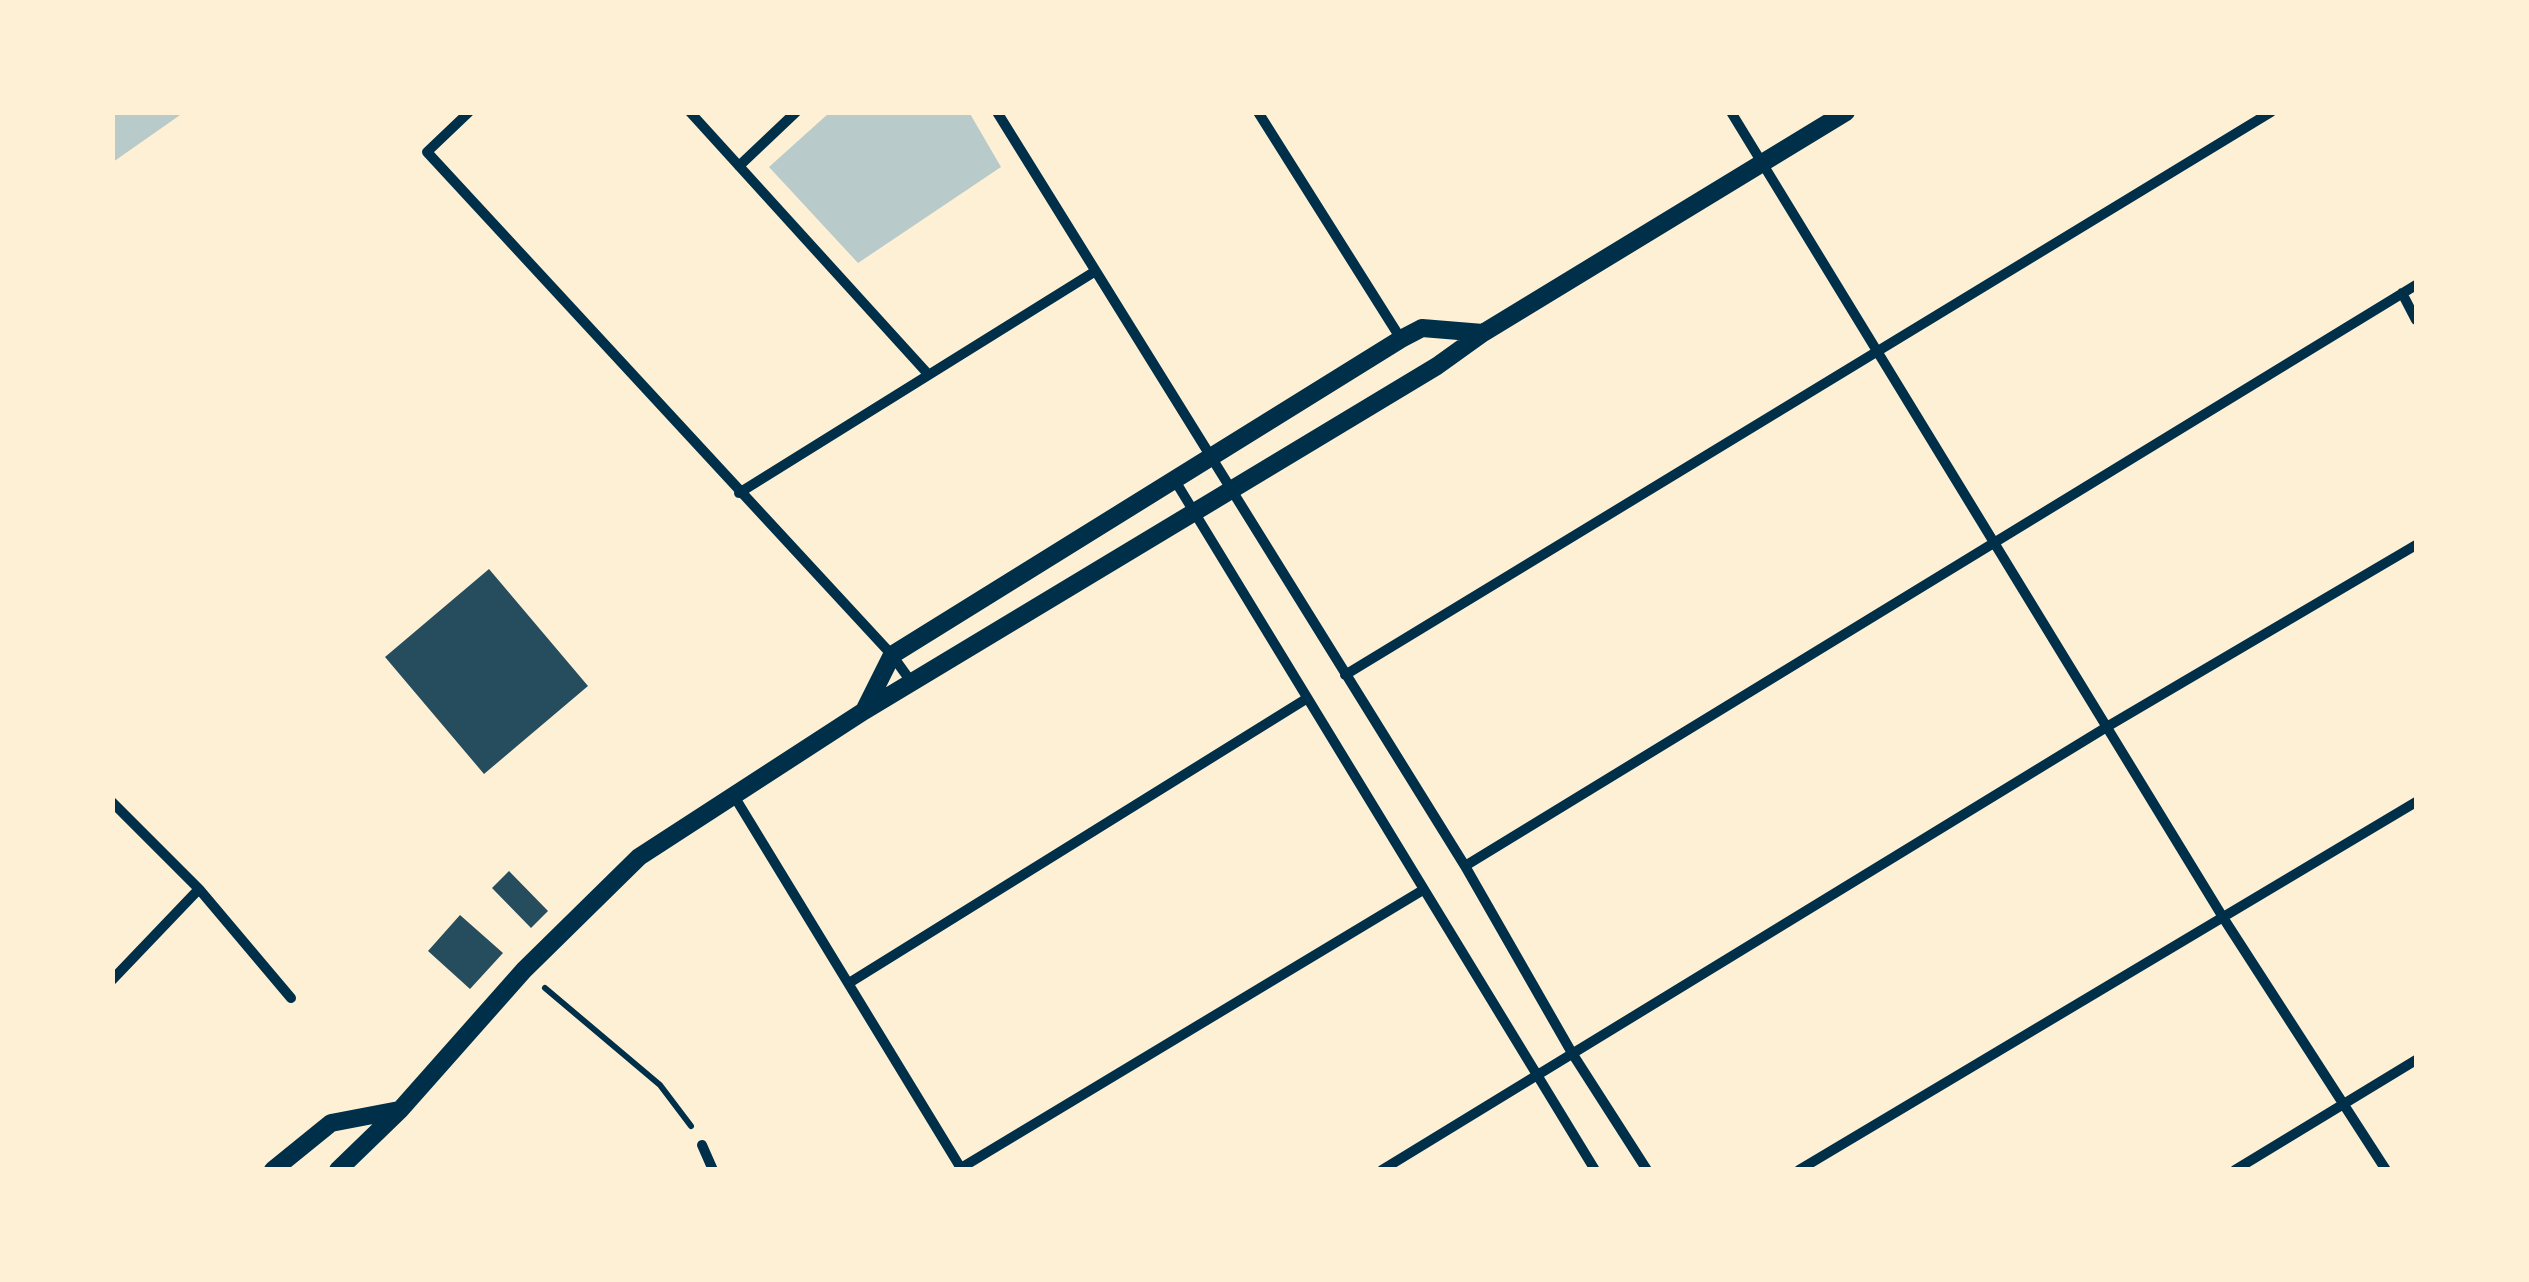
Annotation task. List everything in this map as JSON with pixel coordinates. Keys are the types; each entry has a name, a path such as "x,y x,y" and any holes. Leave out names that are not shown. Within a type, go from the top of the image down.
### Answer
{"street":[{"path":"469,112 427,152 892,655 912,683"},
{"path":"690,112 928,374"},
{"path":"739,166 796,112"},
{"path":"997,112 1465,866 1572,1053 1647,1170"},
{"path":"1258,112 1401,339"},
{"path":"1731,112 1992,541 2110,725 2224,918 2386,1170"},
{"path":"338,1170 400,1110 524,970 638,857 864,712 1437,366 1483,333 1846,112"},
{"path":"1346,674 2271,112"},
{"path":"740,493 1094,272"},
{"path":"1465,866 2416,285"},
{"path":"2402,293 2416,320"},
{"path":"864,712 892,655 1401,339 1422,328 1483,333"},
{"path":"1174,479 1595,1170"},
{"path":"1382,1170 2110,725 2416,545"},
{"path":"849,983 1306,699"},
{"path":"734,796 961,1169 1423,890"},
{"path":"112,802 199,889 291,998"},
{"path":"1799,1170 2416,802"},
{"path":"112,980 199,889"},
{"path":"2235,1170 2416,1060"},
{"path":"274,1170 331,1123 400,1110"},
{"path":"702,1145 714,1170"}],"path":[{"path":"524,970 660,1085 702,1145"}],"shaded area":[{"path":"113,112 183,112 183,113 113,162"},
{"path":"969,112 1001,167 858,263 769,167 829,113"}],"building":[{"path":"489,569 588,686 484,774 385,657"},
{"path":"509,871 548,911 531,928 492,888"},
{"path":"460,915 503,953 470,989 428,951"}]}
